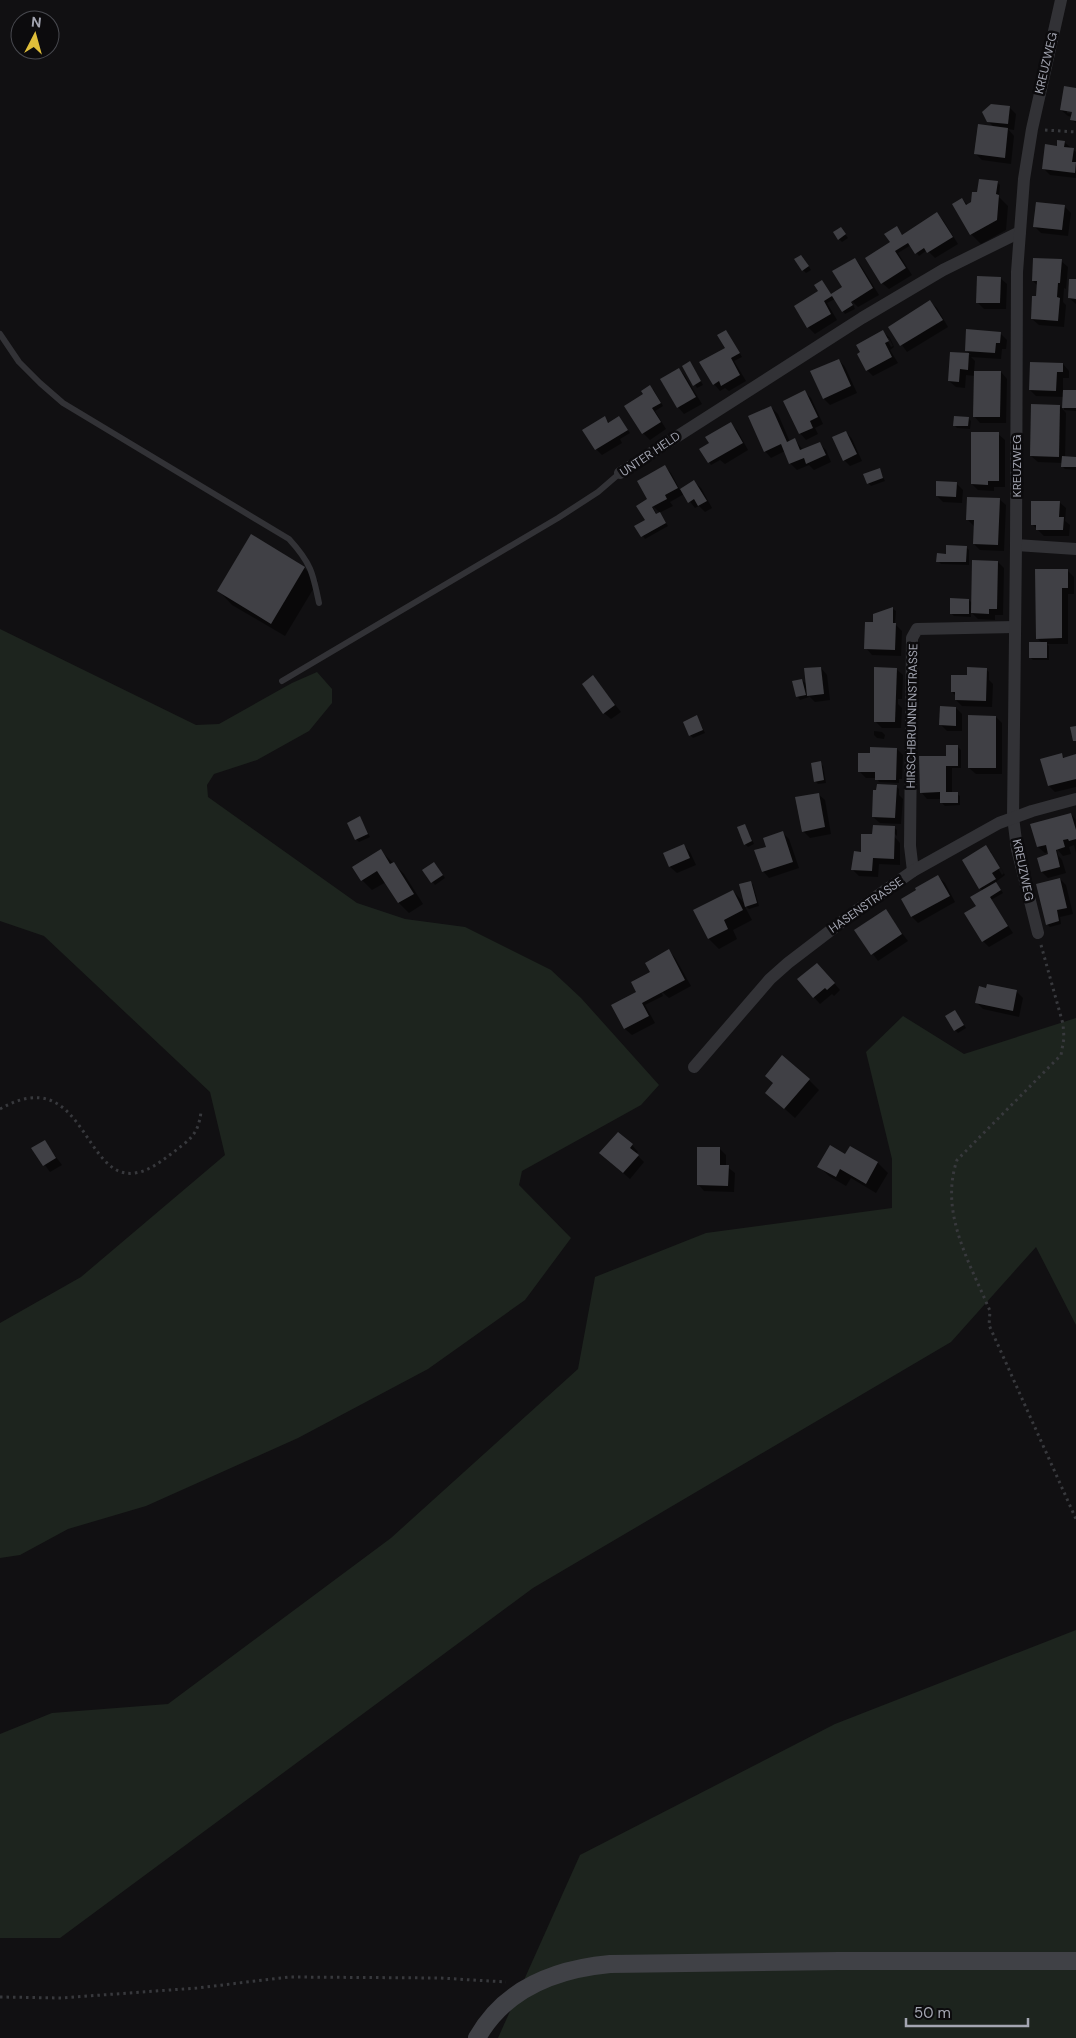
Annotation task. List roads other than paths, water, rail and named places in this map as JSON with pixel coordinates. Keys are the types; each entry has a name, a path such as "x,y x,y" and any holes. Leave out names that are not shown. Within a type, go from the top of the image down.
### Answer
{"main road":[{"path":"477,2038 500,2008 511,1998 534,1983 581,1967 610,1964 839,1961 1076,1961"}],"street":[{"name":"KREUZWEG","path":"1038,933 1017,849 1013,817 1017,272 1024,179 1032,129 1061,0"},
{"name":"UNTER HELD","path":"620,472 862,318 943,270 1020,232"},
{"path":"1016,545 1076,549"},
{"name":"HIRSCHBRUNNENSTRASSE","path":"913,872 910,836 912,638 914,632 917,628 1014,628"},
{"name":"HASENSTRASSE","path":"694,1067 757,993 788,963 856,911 913,872 984,831 1013,817 1076,799"}],"lane":[{"path":"0,334 19,362 40,384 64,403 289,539 304,555 312,571 320,603"},
{"name":"UNTER HELD","path":"282,681 558,518 598,492 620,472"}]}
